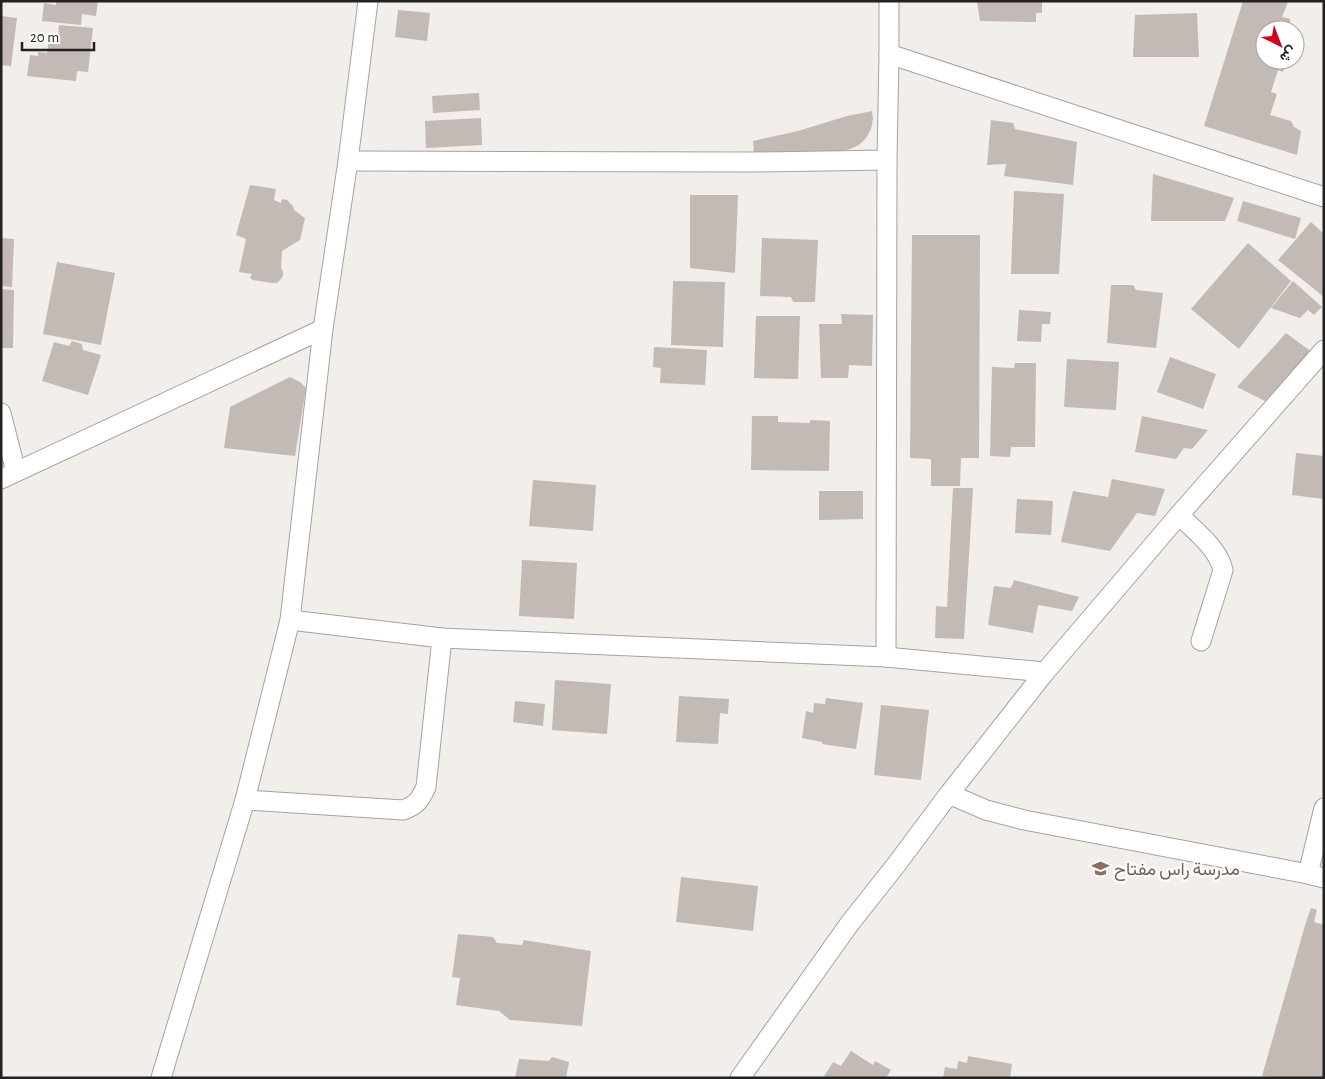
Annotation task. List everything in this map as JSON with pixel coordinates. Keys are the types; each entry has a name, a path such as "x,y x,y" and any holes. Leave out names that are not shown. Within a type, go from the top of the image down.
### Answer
{"street":[{"path":"161,1078 245,800 290,620 323,329 348,160 368,1"},
{"path":"886,657 889,1"},
{"path":"889,54 1324,196"},
{"path":"348,160 754,162 887,160"},
{"path":"1,413 9,475 323,329"},
{"path":"740,1078 850,924 1045,672 1179,516 1321,356"},
{"path":"1179,516 1216,552 1224,570 1201,642"},
{"path":"290,620 442,638 886,657 1045,672"},
{"path":"245,800 403,810 413,806 421,798 426,787 442,638"},
{"path":"949,794 986,810 1024,820 1316,876 1324,808"}],"building":[{"path":"56,1 98,1 96,16 82,14 81,25 42,21 44,3 56,5"},
{"path":"977,1 1042,1 1042,13 1036,13 1036,22 980,21"},
{"path":"1243,1 1288,2 1282,17 1290,20 1255,20 1255,70 1278,70 1271,92 1277,94 1270,115 1291,121 1294,127 1301,131 1297,155 1204,126"},
{"path":"398,10 430,13 427,41 395,37"},
{"path":"1197,13 1199,57 1133,57 1135,15"},
{"path":"1,16 17,18 11,66 1,65"},
{"path":"59,25 93,28 88,72 77,71 76,81 27,76 30,55 38,56 38,52 47,53 49,38 58,39"},
{"path":"479,93 480,110 433,113 432,96"},
{"path":"872,111 871,129 866,138 859,145 850,149 840,151 754,153 753,141"},
{"path":"481,118 482,145 426,148 425,121"},
{"path":"991,120 1013,123 1015,129 1077,142 1073,185 1004,176 1006,164 987,165"},
{"path":"1153,174 1234,198 1225,221 1151,221"},
{"path":"250,185 276,189 274,200 281,203 282,199 287,200 294,210 305,218 300,240 282,251 281,267 283,276 277,283 253,280 250,278 252,274 239,272 246,239 236,235"},
{"path":"1014,191 1064,194 1059,274 1011,274"},
{"path":"690,195 738,195 735,273 690,268"},
{"path":"1243,201 1301,218 1295,239 1237,221"},
{"path":"1311,222 1324,234 1324,297 1278,260"},
{"path":"912,235 980,235 979,458 961,458 960,486 931,486 931,459 910,458"},
{"path":"1,238 14,239 12,287 1,286"},
{"path":"762,238 818,240 815,302 793,302 791,297 760,296"},
{"path":"1248,243 1291,281 1239,349 1191,309"},
{"path":"57,262 115,273 101,345 43,334"},
{"path":"673,281 725,282 723,347 671,345"},
{"path":"1293,281 1322,307 1314,315 1308,310 1300,318 1271,308"},
{"path":"1111,285 1133,285 1136,290 1163,293 1156,348 1107,343"},
{"path":"1,289 14,290 13,348 1,348"},
{"path":"1019,310 1051,312 1050,324 1042,324 1041,342 1017,341"},
{"path":"841,314 873,315 872,366 849,365 848,378 821,378 819,324 842,324"},
{"path":"756,316 800,316 798,379 754,378"},
{"path":"1286,333 1317,356 1267,402 1237,387"},
{"path":"72,341 82,344 83,350 101,355 88,395 42,381 54,342 69,346"},
{"path":"654,347 707,350 705,385 660,383 661,368 653,367"},
{"path":"1170,357 1216,374 1203,409 1157,392"},
{"path":"1067,359 1119,362 1116,410 1064,407"},
{"path":"1015,363 1036,363 1035,447 1011,447 1010,457 990,456 992,367 1014,368"},
{"path":"290,377 300,382 306,388 295,456 224,448 230,407"},
{"path":"752,416 778,416 778,422 810,423 810,420 830,421 829,471 751,470"},
{"path":"1142,416 1208,430 1192,449 1184,448 1176,459 1135,452"},
{"path":"1296,453 1324,456 1324,499 1292,495"},
{"path":"1112,479 1165,489 1155,516 1137,513 1110,551 1061,542 1073,491 1108,497"},
{"path":"533,480 596,485 593,531 529,526"},
{"path":"953,488 973,488 964,639 935,638 936,606 947,607"},
{"path":"819,491 863,491 863,519 819,520"},
{"path":"1017,499 1053,501 1051,535 1015,533"},
{"path":"522,560 577,563 574,619 519,616"},
{"path":"1014,580 1079,597 1072,611 1038,605 1033,633 988,625 994,586 1011,588"},
{"path":"555,680 611,684 607,734 552,730"},
{"path":"679,696 729,699 728,714 720,713 718,744 676,742"},
{"path":"826,698 863,703 856,749 822,744 822,742 802,738 806,711 813,713 814,703 825,704"},
{"path":"515,701 545,704 543,726 513,722"},
{"path":"881,705 929,710 921,780 874,775"},
{"path":"681,877 758,886 753,931 676,922"},
{"path":"1311,908 1317,910 1314,922 1324,925 1324,1078 1277,1078 1262,1076 1306,922"},
{"path":"458,934 493,937 497,943 522,945 524,940 591,951 582,1026 510,1020 499,1011 456,1005 460,978 452,977"},
{"path":"851,1051 873,1065 875,1061 891,1070 886,1078 823,1078 833,1062 841,1066"},
{"path":"968,1056 1012,1064 1010,1078 943,1078 945,1067 957,1069 958,1061 967,1063"},
{"path":"552,1057 569,1062 566,1078 515,1078 519,1059 549,1061"}],"place":[{"name":"مدرسة راس مفتاح","path":"1100,869"}]}
